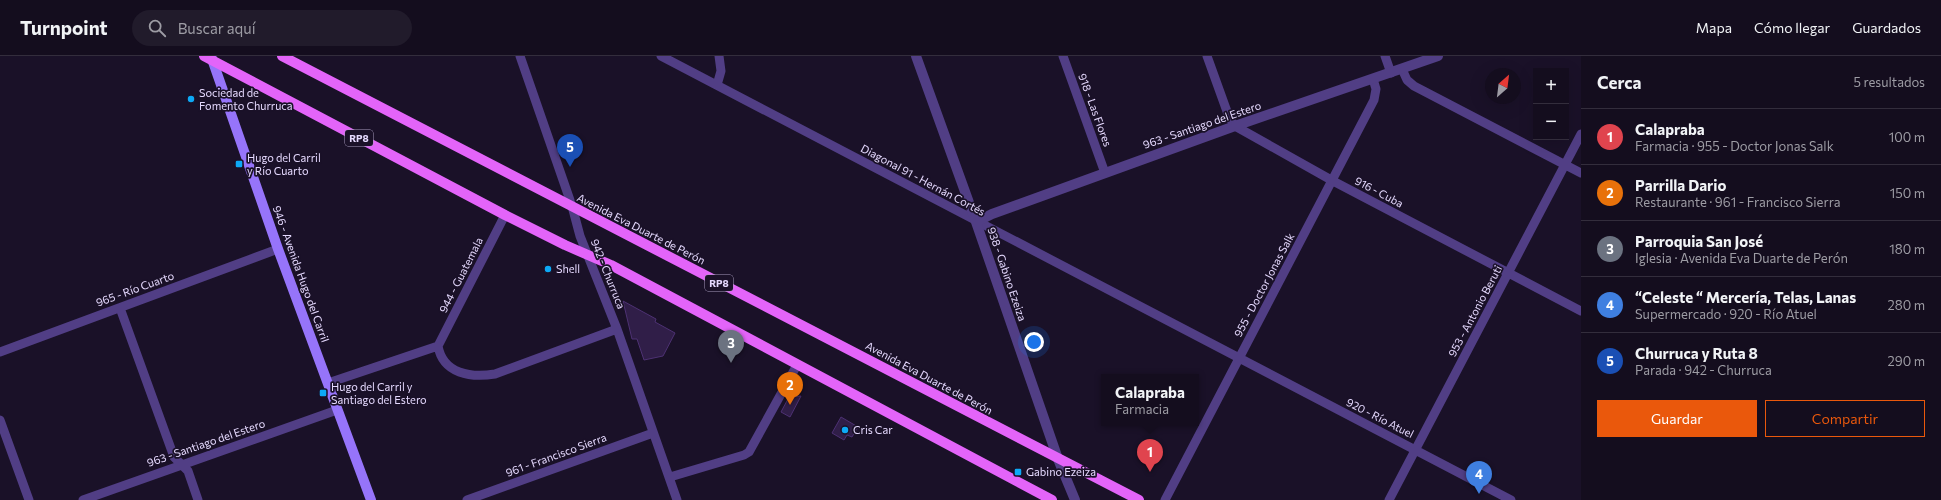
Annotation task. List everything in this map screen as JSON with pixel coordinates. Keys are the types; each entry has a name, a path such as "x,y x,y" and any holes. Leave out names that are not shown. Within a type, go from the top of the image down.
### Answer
{"main road":[{"name":"RP8","path":"204,56 212,58 505,215 588,256 611,265 1052,500"},
{"name":"Avenida Eva Duarte de Perón","path":"282,56 1138,500"},
{"name":"946 - Avenida Hugo del Carril","path":"212,58 278,249 371,500"}],"street":[{"name":"942 - Churruca","path":"520,56 572,206 575,223 617,329 678,500"},
{"name":"Diagonal 91 - Hernán Cortés","path":"661,56 976,222 1239,358"},
{"path":"716,85 722,71 719,56"},
{"name":"938 - Gabino Ezeiza","path":"916,56 976,222 1058,459 1075,500"},
{"name":"918 - Las Flores","path":"1063,56 1105,172"},
{"path":"1207,56 1229,117 1235,126"},
{"path":"1385,56 1391,73"},
{"name":"963 - Santiago del Estero","path":"976,222 992,214 1105,172 1438,56"},
{"path":"1402,69 1407,80 1414,86 1581,172"},
{"name":"955 - Doctor Jonas Salk","path":"1164,500 1333,181 1374,100 1376,90 1373,79"},
{"name":"916 - Cuba","path":"1235,126 1333,181 1581,311"},
{"name":"953 - Antonio Beruti","path":"1390,500 1581,134"},
{"name":"944 - Guatemala","path":"438,346 505,215"},
{"name":"965 - Río Cuarto","path":"0,352 278,249"},
{"path":"120,308 174,457 188,471 198,500"},
{"path":"328,383 438,346 440,357 447,365 459,372 474,376 485,376 495,374 617,329"},
{"name":"920 - Río Atuel","path":"1239,358 1511,500"},
{"path":"670,478 744,455 749,452 797,365"},
{"name":"963 - Santiago del Estero","path":"83,500 338,410"},
{"path":"0,420 29,500"},
{"name":"961 - Francisco Sierra","path":"467,500 653,432"}],"building":[{"path":"623,301 656,319 655,322 675,333 663,356 644,360 637,339 632,339"},
{"path":"801,396 790,417 781,412 789,397"},
{"name":"Cris Car","path":"841,417 858,427 852,437 847,435 844,440 832,433"}],"place":[{"name":"Sociedad de Fomento Churruca","path":"191,99"},
{"name":"Hugo del Carril y Río Cuarto","path":"239,164"},
{"name":"Churruca y Ruta 8","path":"570,167"},
{"name":"Shell","path":"548,269"},
{"name":"Parroquia San José","path":"731,363"},
{"name":"Hugo del Carril y Santiago del Estero","path":"323,393"},
{"name":"Parrilla Dario","path":"790,405"},
{"name":"Cris Car","path":"845,430"},
{"name":"Gabino Ezeiza","path":"1018,472"},
{"name":"Calapraba","path":"1150,472"},
{"name":"“Celeste “ Mercería, Telas, Lanas","path":"1479,494"}]}
